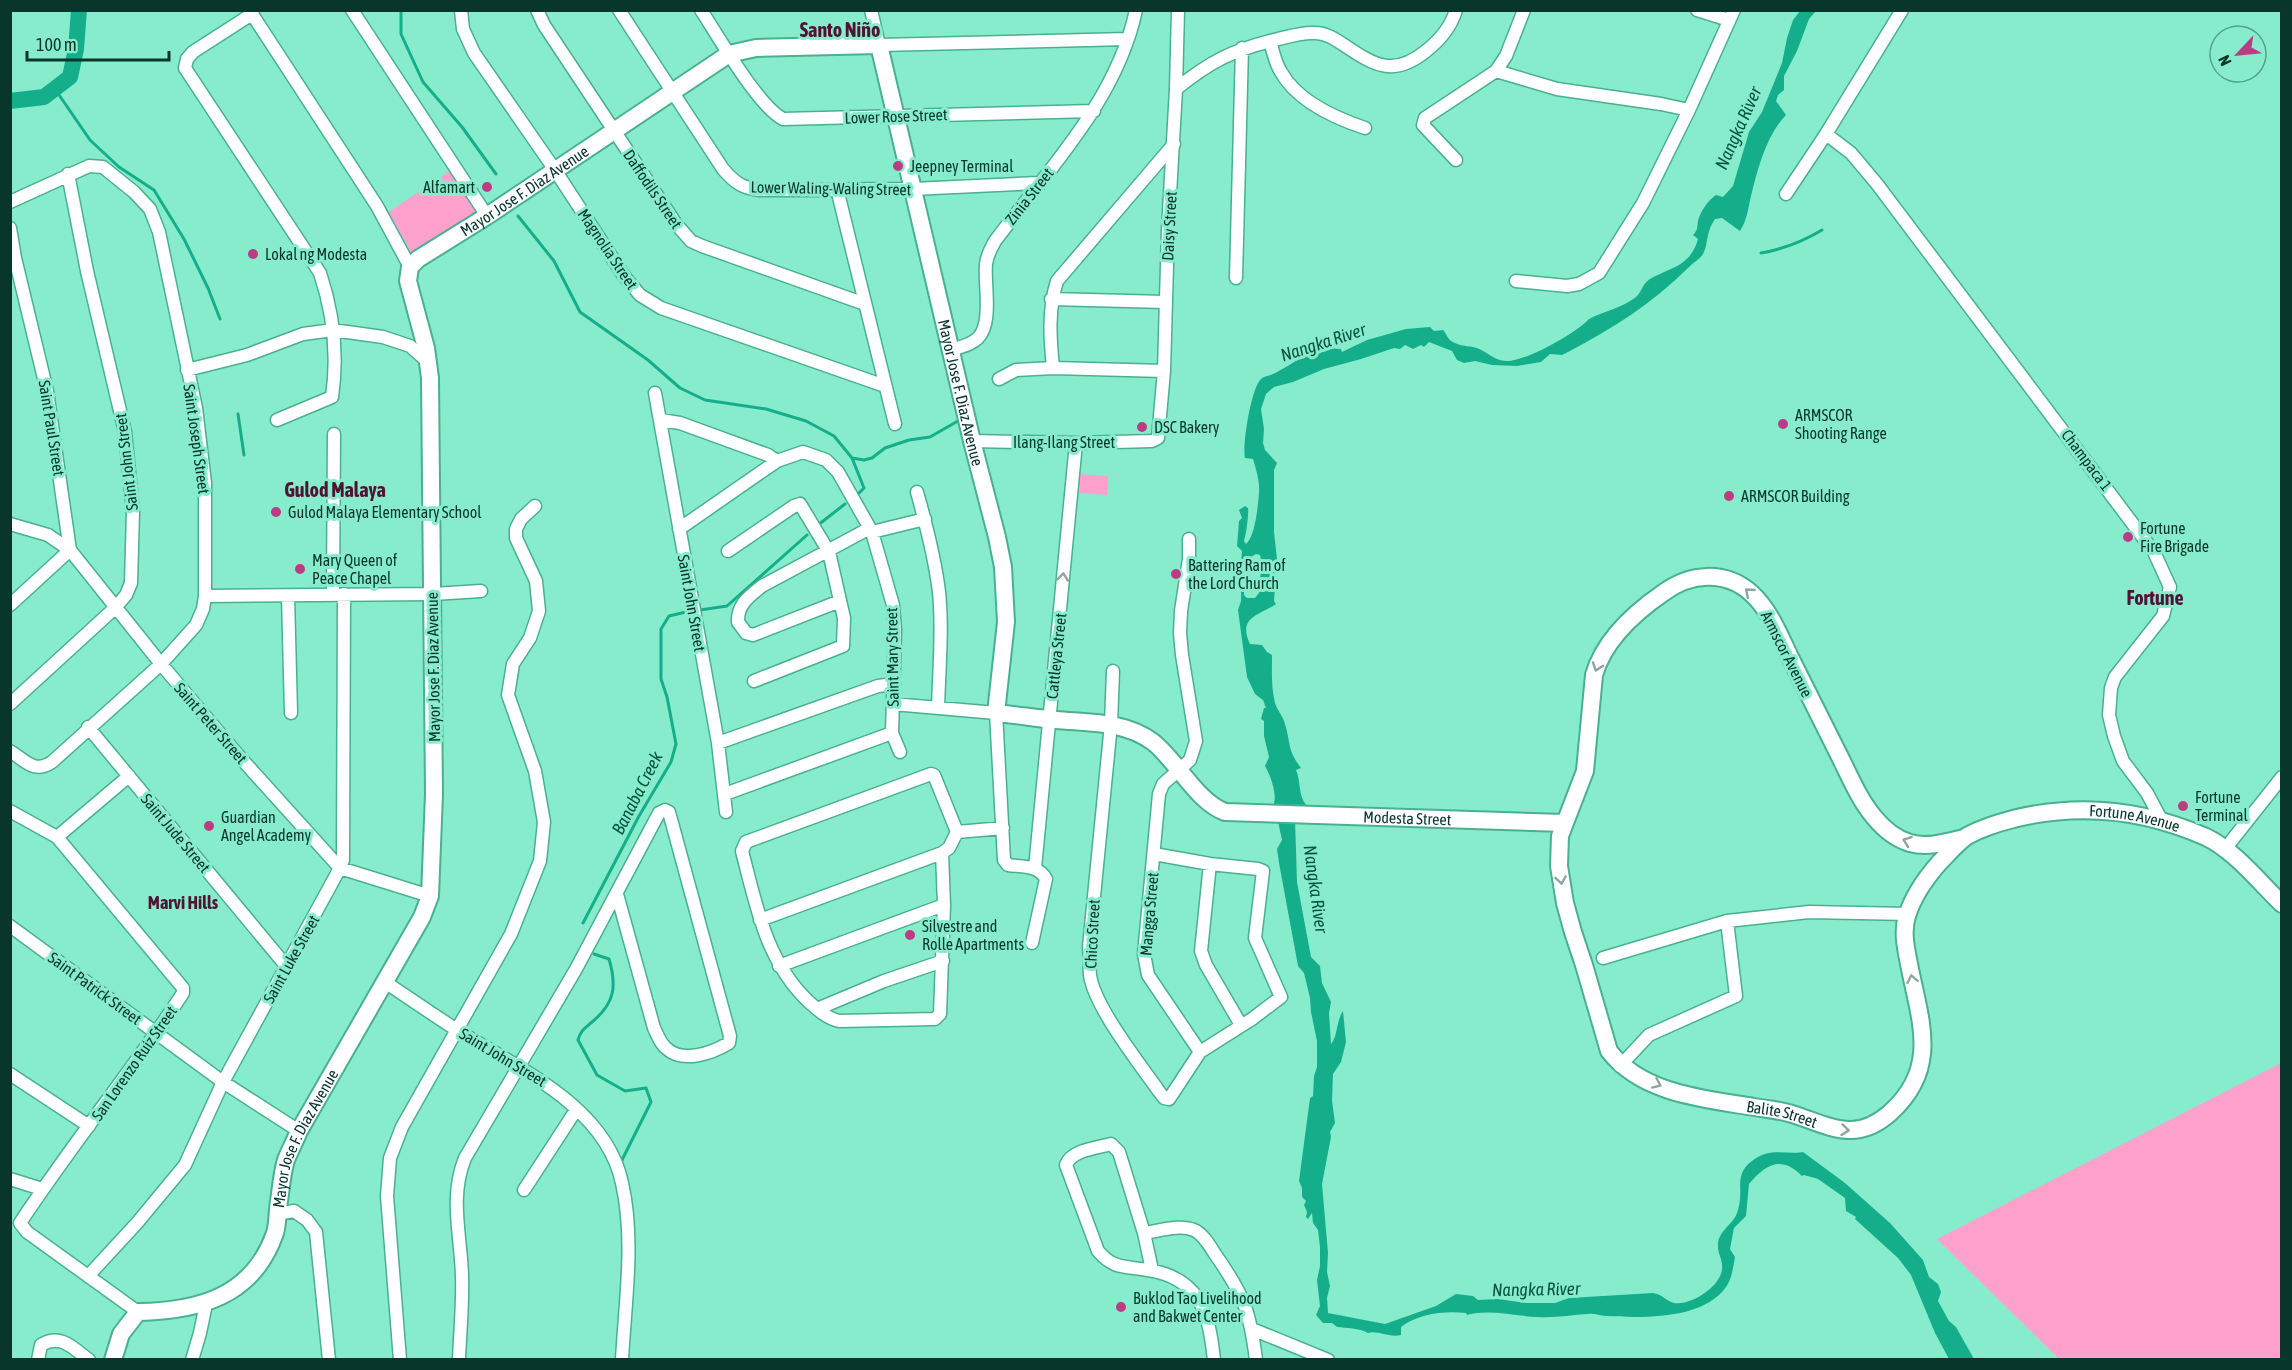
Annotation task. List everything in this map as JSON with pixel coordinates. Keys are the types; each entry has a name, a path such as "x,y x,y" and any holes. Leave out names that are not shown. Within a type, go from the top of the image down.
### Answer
{"main road":[{"name":"Mayor Jose F. Diaz Avenue","path":"138,1312 171,1312 206,1304 229,1292 249,1277 265,1257 275,1231 285,1162 299,1131 422,917 430,896 434,794 428,362 410,293 408,281 410,267 418,259 487,216 729,54 756,48 879,45 972,441 997,537 1007,601 996,713"},
{"name":"Armscor Avenue","path":"1564,823 1585,771 1594,675 1598,661 1606,647 1626,624 1668,589 1698,577 1719,577 1742,586 1752,594 1769,615 1852,782 1874,817 1892,833 1912,844 1935,844 1964,838"},
{"path":"996,713 1111,724 1139,734 1153,743 1179,769"},
{"name":"Modesta Street","path":"1179,769 1216,809 1234,814 1564,823"},
{"name":"Fortune Avenue","path":"1964,838 2000,822 2072,809 2115,811 2162,821 2205,837 2225,849 2282,904"},
{"path":"1564,823 1558,853 1565,903 1609,1051 1620,1066"},
{"name":"Balite Street","path":"1620,1066 1672,1091 1698,1098 1789,1113 1846,1131 1858,1131 1875,1124 1902,1101 1923,1059 1922,1032 1906,947 1904,927 1908,914 1920,888 1932,871 1964,838"},
{"path":"113,1359 121,1334 138,1312"}],"street":[{"path":"352,10 487,216"},
{"name":"Magnolia Street","path":"461,10 463,29 474,53 555,170 624,276 640,295 651,304 885,386"},
{"name":"Daffodils Street","path":"537,10 544,26 675,224 692,241 865,304"},
{"path":"619,10 674,92"},
{"path":"701,10 729,54"},
{"path":"871,10 879,45 1128,39"},
{"name":"Zinia Street","path":"951,350 978,338 984,328 989,252 1038,183 1094,111 1128,39 1136,10"},
{"name":"Daisy Street","path":"1155,440 1158,438 1164,370 1178,10"},
{"path":"1176,88 1209,64 1242,48 1305,33 1328,35 1379,65 1389,68 1398,67 1422,54 1443,35 1456,10"},
{"path":"1456,160 1423,125 1425,118 1496,71 1506,56 1524,10"},
{"path":"1516,281 1567,286 1579,284 1599,273 1643,203 1732,15 1697,10"},
{"path":"1786,194 1826,134 1902,10"},
{"path":"277,420 332,397 333,330 329,301 320,273 185,68 187,59 193,52 252,12 377,206 410,267"},
{"path":"1270,41 1279,69 1296,90 1342,120 1365,128"},
{"path":"1236,278 1242,48"},
{"name":"Lower Rose Street","path":"729,54 769,109 783,119 1094,111"},
{"path":"1496,71 1557,89 1689,110"},
{"name":"Lower Waling-Waling Street","path":"674,92 723,169 740,186 759,190 913,189 1038,183"},
{"name":"Champaca 1","path":"1826,134 1851,153 1877,184 2154,552 2170,586 2163,616 2115,677 2111,688 2109,715 2123,761 2147,793 2162,821"},
{"path":"1053,368 1050,330 1052,300 1057,281 1174,144"},
{"name":"Saint Joseph Street","path":"10,202 68,174 89,166 103,166 150,208 159,232 196,408 205,483 205,596 196,625 161,664 43,768 34,767 10,751"},
{"name":"Saint John Street","path":"10,704 116,607 126,595 131,583 133,511 125,432 87,271 68,174"},
{"path":"837,189 895,424"},
{"name":"Saint Paul Street","path":"10,228 47,391 70,550"},
{"path":"1052,300 1165,302"},
{"path":"187,370 238,358 303,334 333,330 383,337 410,346 428,362"},
{"path":"999,379 1016,370 1053,368 1164,370"},
{"name":"Saint John Street","path":"655,393 662,420 679,529 718,743 726,812"},
{"path":"662,420 680,423 768,455 777,461"},
{"name":"Saint Luke Street","path":"89,1275 159,1198 185,1165 223,1082 344,860 334,434"},
{"name":"Ilang-Ilang Street","path":"972,441 1077,443 1155,440"},
{"name":"Cattleya Street","path":"1035,868 1077,443"},
{"name":"Saint Mary Street","path":"679,529 777,461 803,452 826,460 838,472 871,530 893,605 892,733 900,752"},
{"path":"917,492 925,519 939,591 941,628 938,708"},
{"path":"728,550 800,504 829,552 844,618 843,646 754,681"},
{"path":"400,1359 387,1196 390,1158 402,1127 511,934 540,861 544,822 535,771 508,695 513,664 530,638 539,611 536,581 516,538 516,529 521,519 535,506"},
{"path":"840,601 753,635 741,628 738,615 748,597 762,586 871,530 925,519"},
{"name":"Saint Peter Street","path":"10,524 48,535 70,550 161,664 238,755 340,868"},
{"name":"Mangga Street","path":"1190,539 1180,633 1196,741 1190,760 1163,784 1159,794 1144,954 1145,966 1153,983 1200,1052"},
{"path":"10,605 70,550"},
{"path":"205,596 433,594 481,591"},
{"path":"288,596 291,712"},
{"path":"1111,724 1113,671"},
{"path":"718,743 878,686 894,684"},
{"path":"893,704 996,713 1006,864 1035,868 1046,879 1032,943"},
{"name":"Chico Street","path":"1111,724 1089,947 1090,977 1102,1005 1120,1036 1164,1098 1169,1100 1173,1096 1200,1052"},
{"name":"Saint Jude Street","path":"88,727 287,967"},
{"path":"725,794 892,733"},
{"path":"760,920 942,853 951,844 957,832 937,778 931,774 746,842 742,851 760,920 779,966 793,986 817,1010 832,1020 838,1021 935,1020 940,1014 943,961 942,853"},
{"path":"57,837 129,776"},
{"path":"2225,849 2282,777"},
{"path":"459,1359 462,1276 456,1197 458,1174 465,1158 617,894 659,813 665,810 669,812 730,1036 729,1043 705,1053 688,1056 668,1050 661,1042 654,1028 617,894"},
{"name":"San Lorenzo Ruiz Street","path":"10,811 57,837 183,988 183,993 157,1033 42,1189 20,1223 27,1232 89,1275"},
{"path":"957,832 1003,828"},
{"path":"1154,854 1210,864 1258,868 1263,871 1255,938 1281,998 1200,1052"},
{"path":"1210,864 1201,951 1206,965 1241,1025"},
{"path":"340,868 430,896"},
{"path":"779,966 944,905"},
{"path":"1603,958 1727,921 1809,912 1908,914"},
{"path":"1620,1066 1649,1035 1736,996 1727,921"},
{"name":"Saint Patrick Street","path":"10,926 223,1082 299,1131"},
{"path":"817,1010 884,981 943,961"},
{"name":"Saint John Street","path":"385,982 457,1030 547,1083 576,1110 613,1154 622,1182 628,1228 622,1359"},
{"path":"10,1074 89,1126"},
{"path":"524,1190 576,1110"},
{"path":"1152,1270 1144,1233 1119,1152 1111,1144 1081,1152 1066,1161 1098,1251 1106,1261 1116,1266 1152,1270 1176,1280 1195,1294 1208,1316 1214,1359"},
{"path":"10,1179 42,1189"},
{"path":"277,1214 294,1211 307,1220 316,1232 329,1359"},
{"path":"1144,1233 1185,1228 1196,1231 1207,1243 1244,1298 1252,1329 1256,1359"},
{"path":"89,1275 138,1312"},
{"path":"192,1359 201,1333 206,1304"},
{"path":"1252,1329 1311,1356 1328,1359"},
{"path":"38,1359 41,1345 50,1339 63,1341 89,1359"}],"shaded area":[{"path":"1800,11 1816,11 1809,19 1797,51 1784,76 1784,90 1778,95 1776,101 1786,115 1773,133 1764,153 1740,231 1722,218 1715,219 1702,256 1646,304 1584,343 1562,355 1550,354 1541,362 1517,366 1492,365 1475,361 1464,363 1457,360 1452,351 1429,342 1424,347 1421,345 1413,349 1405,345 1400,349 1394,348 1324,369 1274,387 1266,394 1261,409 1264,429 1263,443 1265,450 1277,463 1274,470 1274,532 1277,559 1274,601 1276,604 1252,618 1246,628 1250,644 1262,645 1272,655 1272,685 1275,703 1284,721 1291,751 1301,768 1296,770 1306,805 1297,809 1295,819 1297,882 1311,957 1320,966 1322,983 1331,1002 1329,1013 1331,1044 1343,1011 1346,1042 1341,1062 1333,1074 1332,1101 1335,1123 1330,1132 1322,1184 1328,1253 1327,1272 1330,1286 1327,1298 1328,1313 1385,1324 1436,1306 1456,1294 1473,1296 1478,1300 1555,1303 1569,1298 1653,1293 1674,1303 1689,1301 1704,1294 1720,1275 1722,1266 1718,1241 1737,1213 1741,1175 1744,1169 1764,1154 1803,1152 1845,1183 1890,1223 1923,1260 1929,1277 1938,1284 1941,1292 1938,1301 1974,1359 1949,1359 1935,1333 1911,1275 1898,1258 1855,1219 1856,1217 1846,1211 1845,1198 1818,1179 1802,1176 1794,1169 1780,1164 1768,1167 1749,1184 1746,1216 1734,1228 1730,1249 1735,1257 1728,1284 1716,1298 1703,1306 1671,1315 1637,1317 1590,1314 1557,1317 1493,1313 1467,1315 1466,1313 1449,1312 1424,1316 1408,1322 1401,1327 1401,1335 1397,1336 1368,1333 1357,1329 1337,1327 1332,1323 1323,1323 1316,1315 1320,1306 1317,1280 1320,1266 1318,1230 1313,1223 1312,1213 1308,1219 1306,1217 1307,1212 1304,1205 1306,1201 1302,1197 1299,1181 1310,1098 1313,1096 1317,1067 1317,1041 1304,973 1298,966 1279,863 1277,849 1282,840 1274,803 1274,789 1265,766 1269,757 1264,736 1264,721 1261,719 1264,708 1266,708 1263,700 1255,694 1247,677 1238,610 1241,588 1244,587 1244,595 1247,598 1255,598 1259,593 1260,555 1256,554 1241,563 1242,551 1237,546 1239,521 1242,518 1239,510 1245,506 1248,508 1244,541 1246,544 1254,528 1258,505 1259,489 1253,459 1245,458 1244,452 1248,417 1257,384 1262,378 1313,352 1331,348 1341,349 1342,352 1367,340 1406,329 1430,327 1434,331 1443,330 1450,340 1456,343 1477,348 1502,360 1516,360 1551,345 1589,319 1636,297 1647,281 1685,261 1695,248 1698,239 1693,235 1697,230 1699,217 1703,210 1713,197 1716,195 1723,197 1733,186 1749,132 1762,112 1782,63 1793,20"},
{"path":"450,171 480,210 479,218 413,259 406,242 387,213"},
{"path":"1080,474 1108,476 1107,495 1079,493"},
{"path":"2281,1063 2281,1359 2059,1359 1937,1239"}],"waterway":[{"path":"10,101 44,97 70,77 76,49 79,10"},
{"path":"401,10 401,34 423,82 462,127 496,174"},
{"path":"55,89 90,140 119,167 154,190 184,239 220,319"},
{"path":"518,216 554,261 580,312 648,360 680,388 705,400 766,409 806,421 834,436 852,458"},
{"path":"1761,253 1793,244 1822,230"},
{"path":"238,414 244,455"},
{"name":"Banaba Creek","path":"859,493 864,488 852,458 864,460 872,458 885,448 909,440 930,437 958,421"},
{"name":"Banaba Creek","path":"818,525 845,504"},
{"name":"Banaba Creek","path":"700,610 727,606 807,535"},
{"name":"Banaba Creek","path":"583,923 639,816 671,762 676,744 661,679 661,629 669,616 686,612"},
{"name":"Banaba Creek","path":"594,954 609,959 613,978 612,994 600,1015 583,1030 578,1040 597,1075 625,1091 646,1088 651,1102 620,1164"}],"place":[{"name":"Jeepney Terminal","path":"898,166"},
{"name":"Alfamart","path":"487,187"},
{"name":"Lokal ng Modesta","path":"253,254"},
{"name":"ARMSCOR Shooting Range","path":"1783,424"},
{"name":"DSC Bakery","path":"1142,427"},
{"name":"ARMSCOR Building","path":"1729,496"},
{"name":"Gulod Malaya Elementary School","path":"276,512"},
{"name":"Fortune Fire Brigade","path":"2128,537"},
{"name":"Mary Queen of Peace Chapel","path":"300,569"},
{"name":"Battering Ram of the Lord Church","path":"1176,574"},
{"name":"Fortune Terminal","path":"2183,806"},
{"name":"Guardian Angel Academy","path":"209,826"},
{"name":"Silvestre and Rolle Apartments","path":"910,935"},
{"name":"Buklod Tao Livelihood and Bakwet Center","path":"1121,1307"}],"district":[{"name":"Santo Niño","path":"840,29"},
{"name":"Gulod Malaya","path":"335,489"},
{"name":"Fortune","path":"2155,597"},
{"name":"Marvi Hills","path":"183,902"}],"water label":[{"name":"Nangka River","path":"1738,128"},
{"name":"Nangka River","path":"1323,342"},
{"name":"Nangka River","path":"1316,889"},
{"name":"Nangka River","path":"1536,1289"}]}
